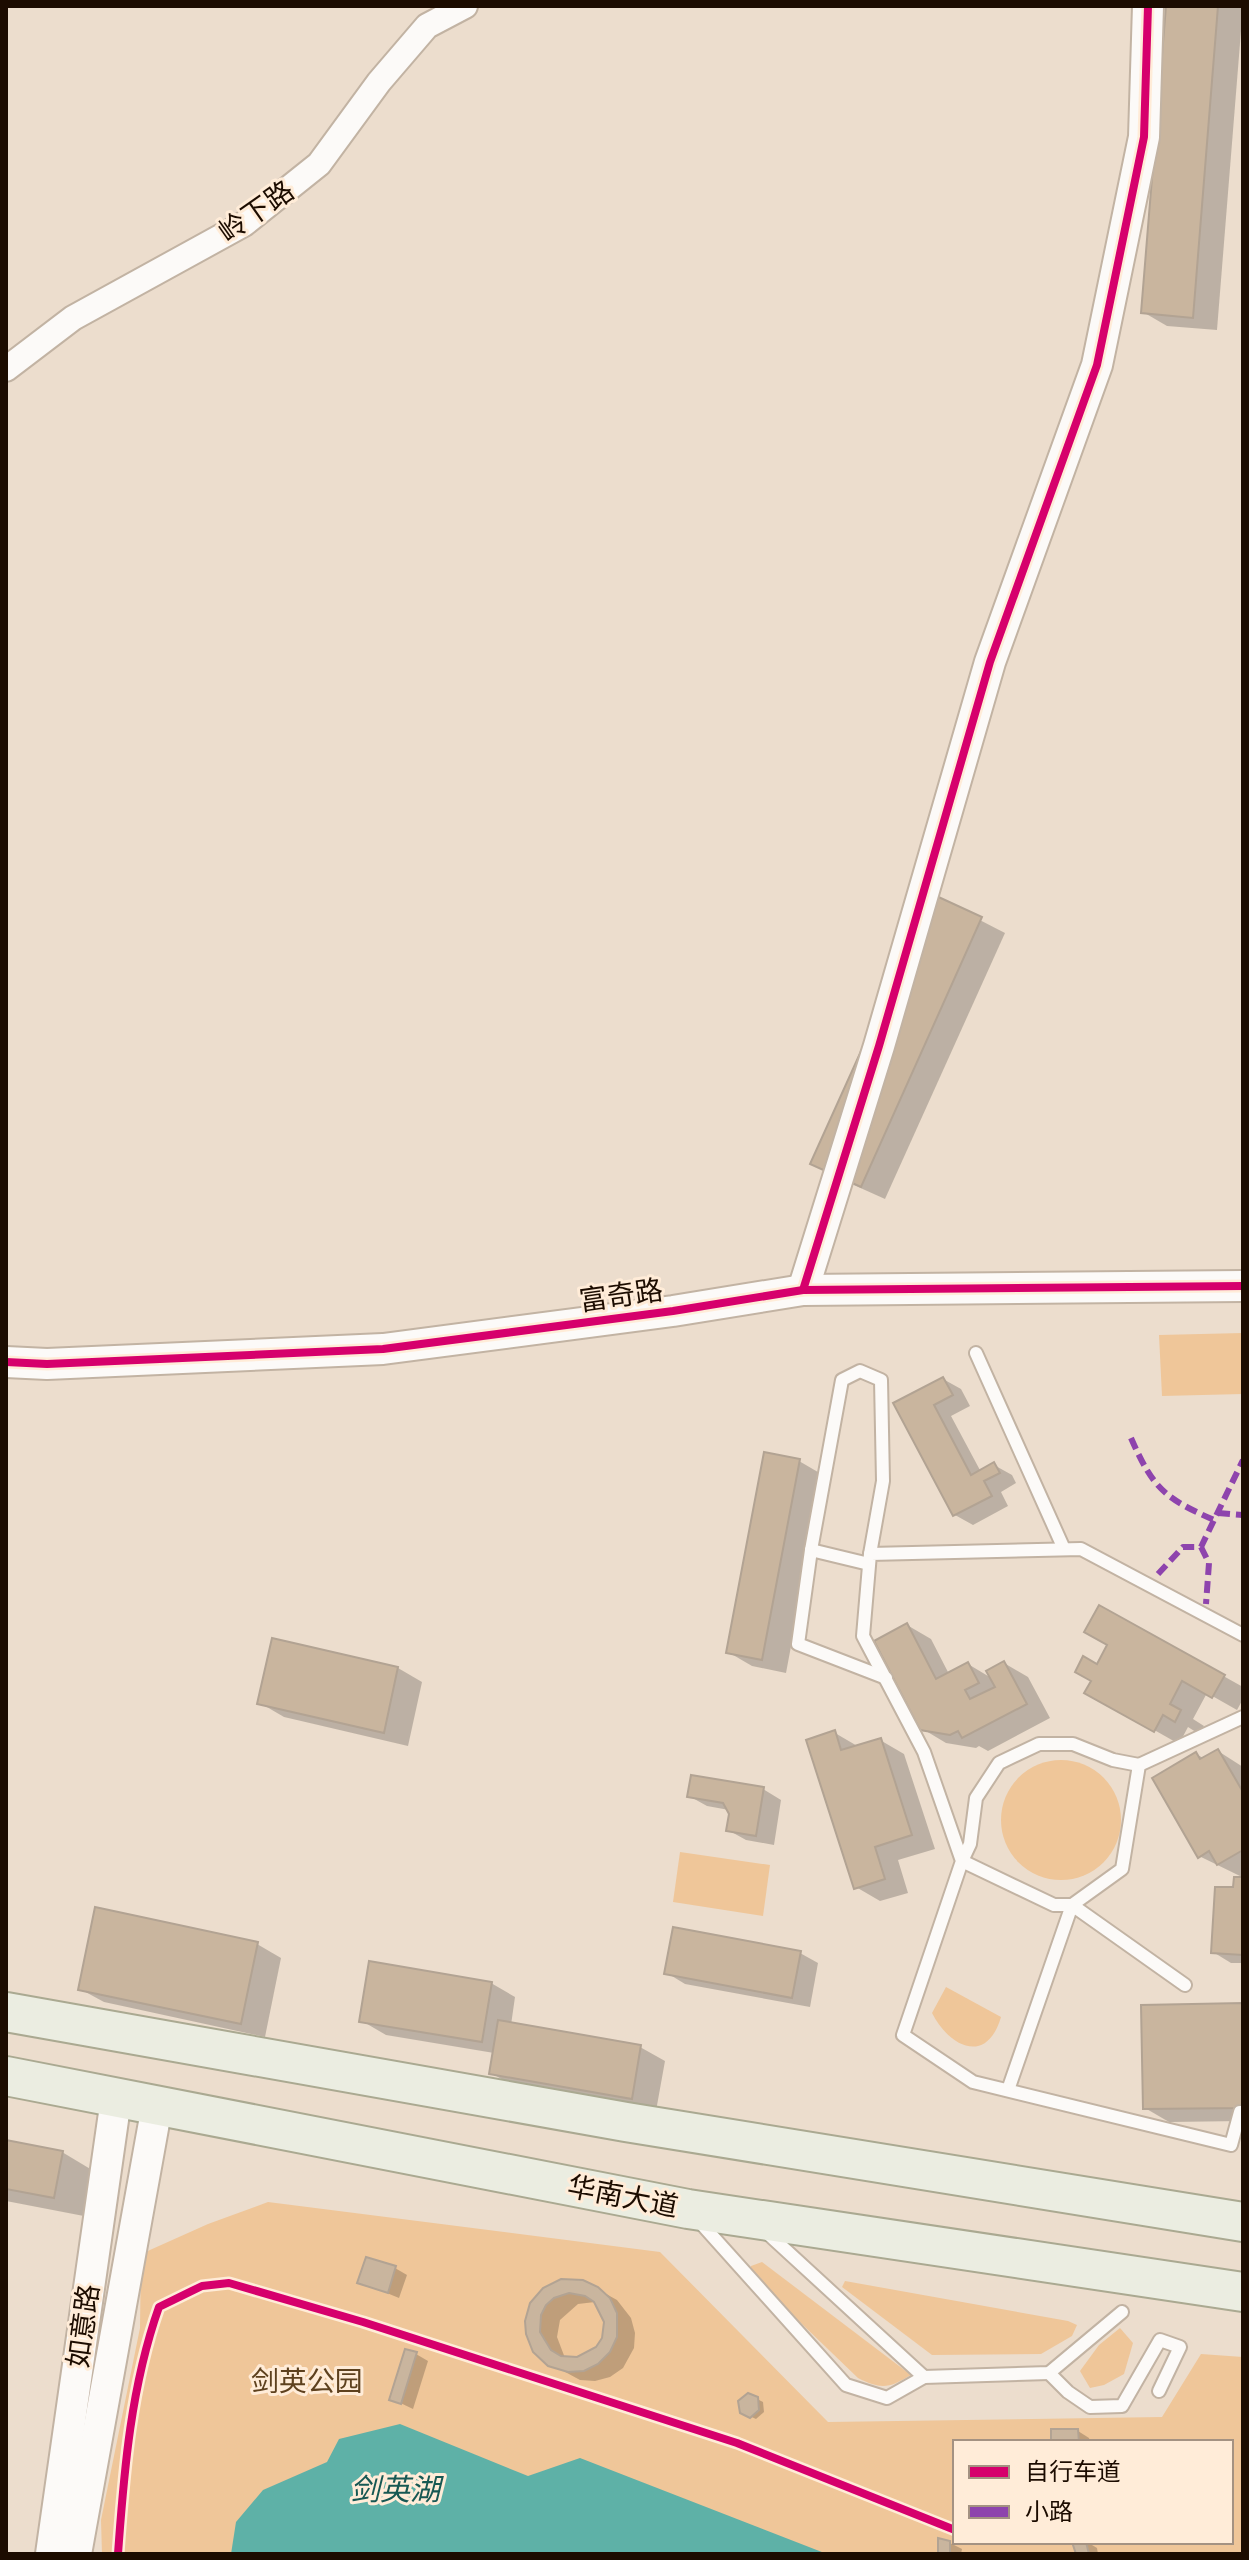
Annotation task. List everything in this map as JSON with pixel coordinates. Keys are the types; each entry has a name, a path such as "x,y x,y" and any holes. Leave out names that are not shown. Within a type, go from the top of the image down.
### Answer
{"main road":[{"path":"6,2012 641,2124 1243,2222"},
{"name":"华南大道","path":"6,2076 688,2209 1243,2292"}],"street":[{"name":"岭下路","path":"6,369 73,318 244,224 319,164 379,82 427,26 465,6"},
{"path":"803,1290 879,1046 990,662 1097,365 1144,137 1148,6"},
{"name":"富奇路","path":"6,1362 47,1364 383,1349 673,1311 803,1290 1243,1286"},
{"name":"如意路","path":"51,2554 116,2099"},
{"name":"如意路","path":"76,2554 157,2106"}],"lane":[{"path":"976,1353 1064,1549"},
{"path":"886,1678 798,1644 811,1550 842,1380 860,1371 881,1380 883,1481 869,1559 863,1636 886,1678 924,1752 962,1861 1054,1905 1072,1905 1185,1985"},
{"path":"811,1550 869,1559 1081,1549 1243,1635"},
{"path":"1243,1717 1139,1765 1113,1760 1073,1744 1039,1744 999,1763 976,1798 970,1844 903,2035 973,2082 1231,2145 1240,2112 1243,2112"},
{"path":"1008,2090 1072,1905 1122,1869 1139,1765"},
{"path":"688,2209 846,2385 887,2398 924,2377 1049,2373 1122,2312"},
{"path":"751,2218 924,2377"},
{"path":"1049,2373 1068,2392 1090,2407 1122,2406 1160,2340 1180,2347 1159,2391"}],"green space":[{"path":"1243,1333 1243,1394 1162,1396 1159,1335"},
{"path":"1061,1760 1084,1765 1103,1778 1116,1797 1121,1820 1116,1843 1103,1862 1084,1875 1061,1880 1038,1875 1019,1862 1006,1843 1001,1820 1006,1797 1019,1778 1038,1765"},
{"path":"680,1852 770,1865 763,1916 673,1902"},
{"path":"946,1987 1001,2017 987,2042 968,2046 948,2035 940,2025 932,2013"},
{"name":"剑英公园","path":"268,2202 660,2252 828,2422 1162,2417 1201,2354 1243,2357 1243,2554 102,2554 101,2520 140,2328 141,2254"},
{"path":"762,2262 911,2375 885,2386 858,2378 751,2275 751,2266"},
{"path":"845,2281 1077,2325 1072,2336 1041,2354 932,2355 842,2287"},
{"path":"1120,2328 1133,2343 1124,2374 1104,2385 1090,2388 1080,2371 1099,2345"}],"water":[{"name":"剑英湖","path":"400,2424 528,2476 580,2458 827,2554 231,2554 236,2522 263,2490 327,2462 339,2439"}],"building":[{"path":"1166,6 1218,6 1193,318 1141,313"},
{"path":"932,894 982,917 861,1187 810,1164"},
{"path":"943,1377 953,1395 934,1405 971,1475 994,1462 1000,1473 984,1481 992,1496 953,1516 893,1403"},
{"path":"764,1452 800,1459 762,1660 726,1653"},
{"path":"1099,1605 1225,1675 1212,1698 1182,1681 1170,1704 1181,1710 1175,1722 1163,1715 1154,1732 1084,1693 1091,1681 1075,1672 1083,1656 1097,1664 1107,1645 1084,1632"},
{"path":"907,1623 936,1679 968,1662 979,1683 965,1690 970,1699 995,1687 986,1671 1004,1661 1027,1704 962,1738 958,1731 950,1735 920,1730 874,1641"},
{"path":"272,1638 398,1667 384,1733 257,1704"},
{"path":"835,1730 841,1750 881,1738 912,1835 875,1847 885,1879 854,1889 806,1740"},
{"path":"1218,1749 1243,1792 1243,1850 1217,1865 1209,1851 1198,1858 1152,1778 1196,1752 1200,1759"},
{"path":"691,1775 764,1787 756,1836 726,1831 729,1814 723,1803 687,1797"},
{"path":"1234,1877 1243,1877 1243,1955 1211,1953 1215,1887 1233,1887"},
{"path":"95,1907 258,1942 241,2024 78,1990"},
{"path":"673,1927 801,1951 792,1998 664,1974"},
{"path":"369,1961 492,1982 482,2042 359,2022"},
{"path":"1243,2003 1243,2108 1143,2109 1141,2005"},
{"path":"498,2020 641,2045 632,2099 489,2074"},
{"path":"6,2140 63,2151 54,2198 6,2189"},
{"path":"366,2257 396,2266 388,2293 357,2283"},
{"path":"561,2279 583,2280 598,2287 610,2298 617,2313 617,2337 610,2352 598,2364 584,2371 568,2372 548,2366 533,2352 525,2321 530,2303 543,2288","holes":["569,2293 585,2296 594,2302 604,2322 602,2338 596,2347 577,2357 561,2356 551,2350 540,2332 541,2315 554,2298"]},
{"path":"405,2349 417,2352 401,2404 389,2400"},
{"path":"748,2393 758,2397 759,2410 750,2418 740,2413 738,2401"},
{"path":"1051,2429 1078,2429 1079,2440 1051,2440"},
{"path":"938,2538 950,2541 950,2554 938,2554"},
{"path":"1073,2544 1086,2544 1089,2554 1076,2554"}],"marked path":[{"path":"1131,1438 1146,1469 1162,1490 1183,1505 1214,1520"},
{"path":"1158,1574 1183,1547 1201,1547 1243,1460"},
{"path":"1218,1513 1243,1515"},
{"path":"1201,1547 1209,1563 1206,1604"}],"cycle path":[{"path":"803,1290 879,1046 990,662 1097,365 1144,137 1148,6"},
{"path":"6,1362 47,1364 383,1349 673,1311 803,1290 1243,1286"},
{"path":"118,2554 135,2398 159,2307 202,2286 229,2283 363,2322 737,2443 953,2529"}]}
